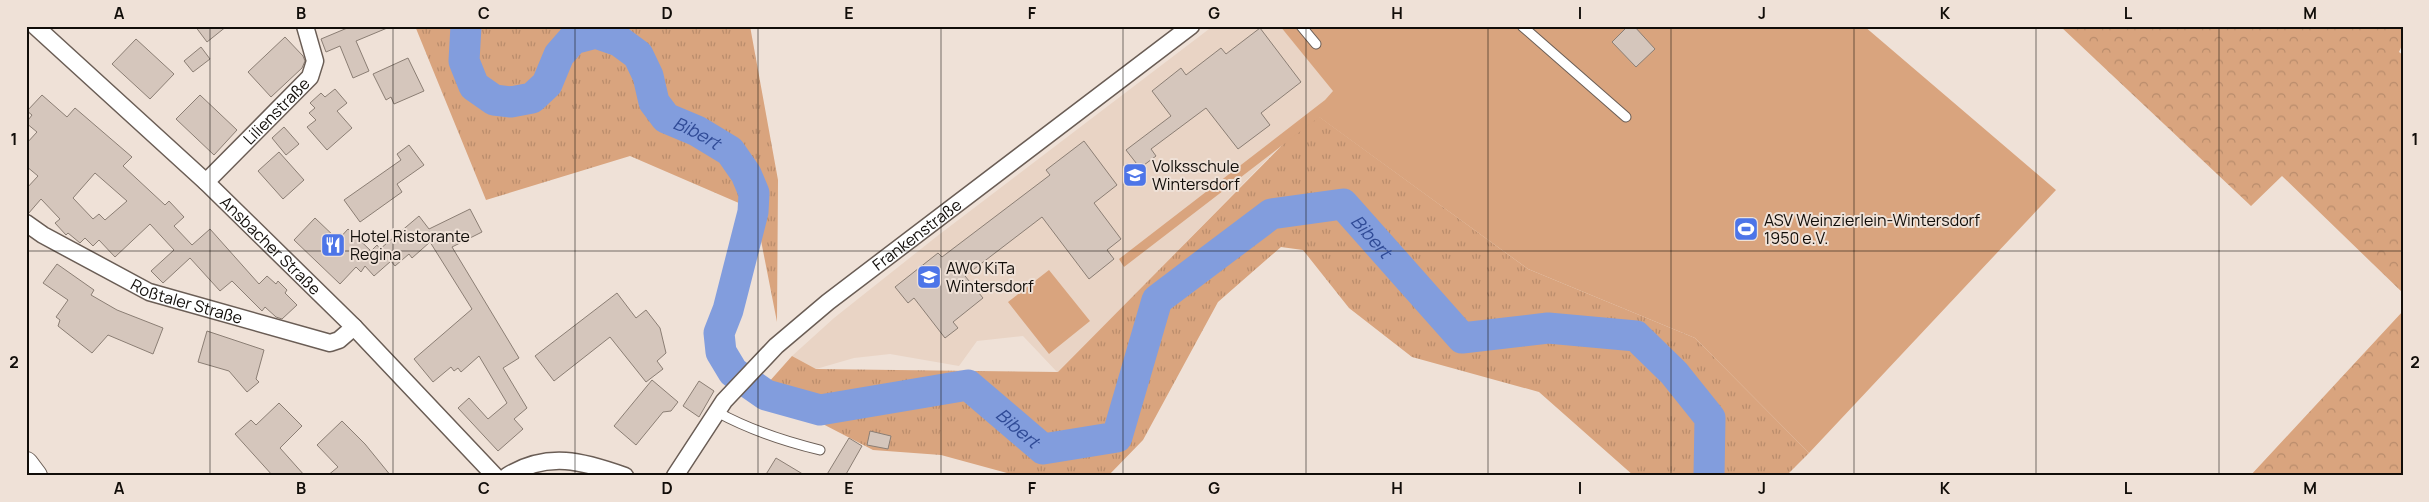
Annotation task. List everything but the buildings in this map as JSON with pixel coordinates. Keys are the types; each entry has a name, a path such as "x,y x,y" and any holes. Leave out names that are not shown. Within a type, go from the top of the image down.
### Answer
{"main road":[{"path":"26,464 35,476"}],"street":[{"name":"Ansbacher Straße","path":"35,26 206,182 354,326 495,476"},
{"name":"Lilienstraße","path":"206,182 310,78 315,61 305,26"},
{"name":"Frankenstraße","path":"675,476 720,407 768,354 828,302 1192,26"},
{"name":"Roßtaler Straße","path":"26,222 43,235 149,292 330,343 339,340 354,326"},
{"path":"507,476 519,469 543,462 569,460 590,463 625,476"}],"lane":[{"path":"1302,26 1316,44"},
{"path":"1522,26 1626,117"},
{"path":"720,407 746,428 775,439 820,450"}],"shaded area":[{"name":"Volksschule Wintersdorf","path":"1213,26 1280,26 1334,91 1058,373 1023,336 977,341 959,366 890,354 854,358 816,369 792,356 834,318 936,237"}],"green space":[{"path":"415,26 750,26 778,180 777,322 755,210 630,156 486,200"},
{"name":"ASV Weinzierlein-Wintersdorf 1950 e.V.","path":"1280,26 1864,26 2056,190 1809,453 1695,338 1528,269 1319,117 1124,267 1119,259 1325,100 1333,91"},
{"path":"2060,26 2403,26 2403,43 2399,52 2403,55 2403,293 2282,176 2251,206"},
{"path":"1314,113 1528,269 1695,338 1809,453 1786,476 1634,476 1539,392 1412,357 1349,308 1303,250 1281,247 1218,302 1143,440 1108,476 1018,476 941,455 873,450 817,421 753,400 792,356 816,369 1058,372"},
{"path":"1049,270 1090,321 1049,354 1008,302"},
{"path":"2403,311 2403,476 2250,476"}],"waterway":[{"name":"Bibert","path":"466,26 464,61 474,86 494,100 511,102 532,98 547,84 559,55 573,39 596,33 619,41 638,55 648,76 654,102 666,118 697,131 730,151 746,174 754,193 753,212 728,310 719,333 721,352 733,372 766,395 820,410 968,385 1043,449 1117,437 1157,300 1271,214 1343,204 1462,338 1548,328 1636,336 1674,373 1710,418 1709,476"}],"place":[{"name":"Volksschule Wintersdorf","path":"1135,175"},
{"name":"ASV Weinzierlein-Wintersdorf 1950 e.V.","path":"1746,229"},
{"name":"Hotel Ristorante Regina","path":"333,245"},
{"name":"AWO KiTa Wintersdorf","path":"929,277"}]}
